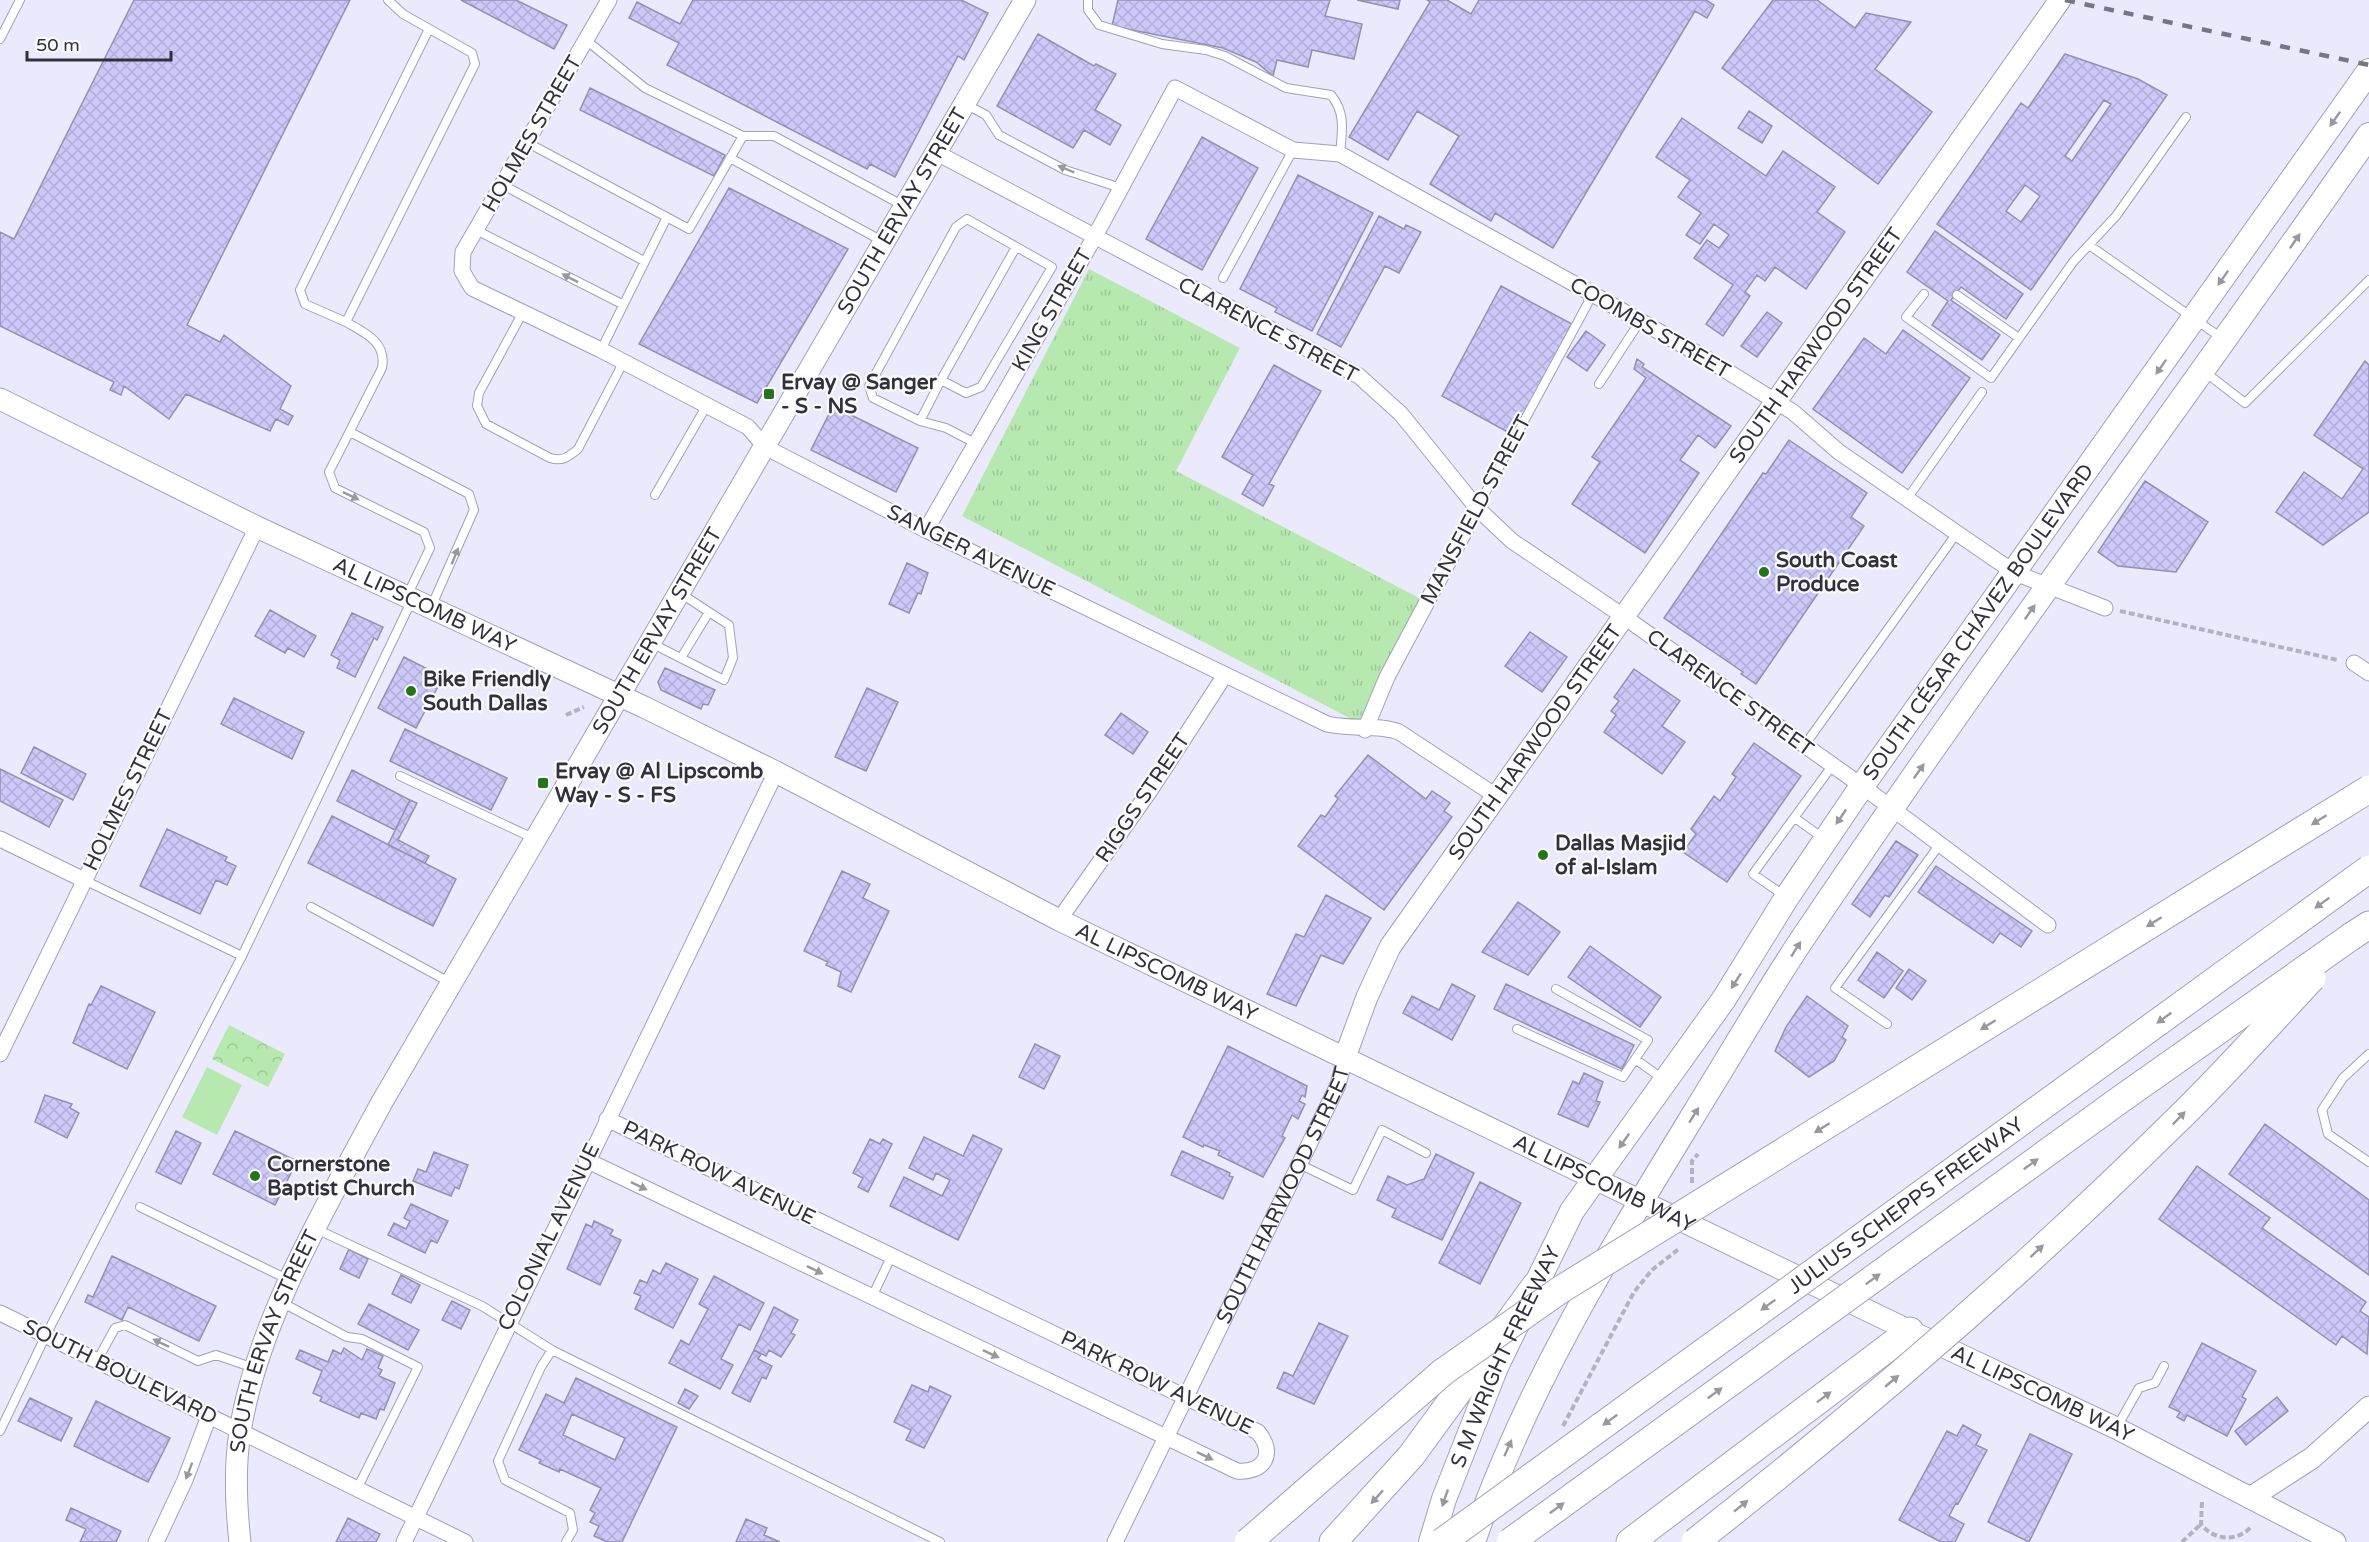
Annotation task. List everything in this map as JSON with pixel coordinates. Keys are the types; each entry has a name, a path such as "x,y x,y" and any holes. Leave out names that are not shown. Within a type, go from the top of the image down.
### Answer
{"highway":[{"path":"1248,1542 1436,1379 1511,1323 2369,789"},
{"name":"JULIUS SCHEPPS FREEWAY","path":"1442,1542 2369,869"},
{"path":"1695,1542 1826,1437 1991,1294 2175,1123 2361,930"},
{"name":"JULIUS SCHEPPS FREEWAY","path":"1510,1542 2102,1113 2361,930"},
{"path":"1333,1542 1396,1474 1536,1286"},
{"path":"1630,1542 1910,1331"}],"main road":[{"name":"SOUTH CÉSAR CHÁVEZ BOULEVARD","path":"1594,1180 1724,999 1787,897 1862,786 2369,71"},
{"name":"SOUTH CÉSAR CHÁVEZ BOULEVARD","path":"1641,1201 1804,935 2048,586 2226,341 2369,135"},
{"name":"S M WRIGHT FREEWAY","path":"1431,1542 1444,1499 1482,1402 1572,1211 1594,1180"},
{"name":"S M WRIGHT FREEWAY","path":"1473,1542 1493,1482 1543,1374 1641,1201"}],"street":[{"name":"HOLMES STREET","path":"462,271 463,252 609,0"},
{"name":"SOUTH ERVAY STREET","path":"240,1542 236,1469 240,1431 255,1368 279,1302 290,1280 382,1102 1025,0"},
{"name":"SOUTH HARWOOD STREET","path":"1115,1542 1338,1085 1345,1058 1367,997 1390,946 2060,0"},
{"name":"COOMBS STREET","path":"1175,88 1293,150 1340,154 1589,292 1793,412 1839,452 2015,573 2105,608"},
{"name":"KING STREET","path":"926,530 1094,238 1175,88"},
{"name":"CLARENCE STREET","path":"937,153 1359,376 1401,414 1477,508 1512,541 1623,616 1862,786 2048,925"},
{"name":"SANGER AVENUE","path":"462,271 472,288 601,350 707,405 748,427 765,447 926,530 1327,724 1365,730 1389,729 1399,732 1496,796"},
{"name":"AL LIPSCOMB WAY","path":"0,399 257,527 776,772 1059,920 1594,1180 2116,1428 2335,1542"},
{"name":"MANSFIELD STREET","path":"1365,730 1387,677 1477,508"},
{"name":"HOLMES STREET","path":"0,1053 257,527"},
{"path":"2354,663 2369,673"},
{"name":"RIGGS STREET","path":"1059,920 1151,789 1225,675"},
{"name":"COLONIAL AVENUE","path":"404,1542 586,1160 776,772"},
{"path":"0,839 84,880"},
{"name":"PARK ROW AVENUE","path":"586,1160 1237,1471 1248,1472 1260,1468 1267,1456 1265,1440 1258,1432 607,1119"},
{"name":"SOUTH BOULEVARD","path":"0,1313 465,1542"},
{"path":"2250,1498 2312,1458 2369,1407"},
{"name":"SOUTH ERVAY STREET","path":"156,1542 185,1480 209,1416"}],"lane":[{"path":"0,39 20,0"},
{"path":"346,322 475,64 472,53 394,8 388,0"},
{"path":"1088,0 1088,10 1099,26 1162,44 1206,50 1225,56 1286,88 1331,95 1340,106 1343,126 1340,154"},
{"path":"416,602 430,548 424,532 335,488 329,472 382,368 384,359 382,351 372,337 305,303 300,290 429,29"},
{"path":"586,40 645,88 742,136 774,136 905,207"},
{"path":"965,104 986,115 999,135 1065,170 1121,188"},
{"path":"1924,294 1906,317 1992,378 2073,262 2116,216 2186,117"},
{"path":"528,143 689,229 742,136"},
{"path":"1223,278 1293,150"},
{"path":"730,158 885,242"},
{"path":"503,185 644,261"},
{"path":"601,350 667,217"},
{"path":"941,380 966,393 981,387 1052,267 967,219 956,227 869,386 873,398 920,421 946,428 975,443"},
{"path":"476,230 622,304"},
{"path":"2089,245 2226,341"},
{"path":"920,421 1016,247"},
{"path":"2204,371 2245,403 2369,280"},
{"name":"MANSFIELD STREET","path":"1477,508 1588,303 1589,292"},
{"path":"1957,295 2019,338"},
{"path":"523,312 478,393 477,406 486,424 550,458 558,460 567,458 578,449 624,362"},
{"path":"1599,384 1640,321"},
{"path":"1907,499 1982,392"},
{"path":"655,495 707,405"},
{"path":"0,1431 46,1335 242,956 416,602 474,510 469,494 350,432"},
{"path":"1804,746 1957,533"},
{"path":"649,642 724,680 733,658 729,625 678,592"},
{"path":"681,658 709,612"},
{"path":"1787,897 1754,874 1832,766"},
{"path":"400,776 535,839"},
{"path":"1795,818 1826,840"},
{"path":"1887,1024 1835,988 1940,844"},
{"path":"84,880 242,956"},
{"path":"311,907 452,984"},
{"path":"1517,1029 1623,1077 1648,1040 1556,989"},
{"path":"2369,1054 2343,1078 2322,1110 2328,1134 2369,1162"},
{"path":"1635,1059 1666,1081"},
{"path":"1299,1164 1353,1190 1382,1130 1426,1153"},
{"path":"140,1208 290,1280"},
{"path":"316,1229 482,1306 507,1324 552,1350 940,1542"},
{"path":"872,1297 892,1255"},
{"path":"279,1302 347,1337 362,1340 418,1367 357,1489"},
{"path":"97,1361 115,1328 124,1325 198,1361 216,1355 255,1368"},
{"path":"552,1350 541,1367 498,1461 505,1480 570,1513 573,1530 566,1542"},
{"path":"2116,1428 2139,1389 2155,1383 2164,1366"}],"path":[{"path":"2105,608 2354,663"},
{"path":"566,715 584,707"},
{"path":"1560,1433 1634,1292 1652,1270 1680,1248"},
{"path":"2182,1542 2201,1524 2202,1502"},
{"path":"2201,1524 2214,1535 2225,1539 2245,1534 2251,1527"}],"green space":[{"path":"1089,269 1240,348 1176,471 1423,600 1359,723 962,516"},
{"path":"229,1025 285,1054 268,1087 212,1059"},
{"path":"207,1067 242,1085 217,1135 182,1117"}],"building":[{"path":"134,0 350,0 187,325 220,342 224,335 291,386 280,409 293,416 288,425 276,419 270,431 186,394 169,419 124,386 121,395 110,390 114,382 0,326 0,232 14,239"},
{"path":"461,0 516,0 567,25 554,49"},
{"path":"693,0 961,0 988,13 964,60 958,56 895,177 870,164 867,169 667,65 679,43 629,18 637,2 680,24"},
{"path":"1118,0 1330,0 1325,16 1362,24 1354,59 1312,50 1308,67 1277,60 1273,76 1256,62 1223,48 1112,26"},
{"path":"1357,0 1400,0 1398,9"},
{"path":"1427,0 1447,0 1471,14 1479,0 1706,0 1714,5 1707,18 1695,11 1553,248 1495,213 1491,221 1430,184 1459,136 1417,111 1388,160 1349,137 1430,2"},
{"path":"1773,0 1817,0 1855,28 1866,13 1911,22 1875,69 1932,112 1878,184 1722,68"},
{"path":"1038,34 1094,66 1096,64 1116,74 1095,110 1121,125 1110,145 1084,130 1073,148 997,106"},
{"path":"2065,54 2138,79 2167,95 2031,290 1937,224 2021,103 2028,108","holes":["2104,100 2111,104 2072,161 2065,156","2025,185 2040,196 2021,222 2006,211"]},
{"path":"590,88 725,155 714,176 580,110"},
{"path":"1749,111 1772,126 1762,143 1738,128"},
{"path":"1682,118 1766,176 1783,151 1835,187 1817,212 1845,232 1806,289 1775,267 1765,281 1757,275 1745,292 1750,296 1723,336 1706,324 1733,285 1694,258 1707,240 1719,248 1729,235 1714,224 1700,244 1686,235 1701,213 1678,197 1690,180 1656,157"},
{"path":"1202,137 1258,168 1202,270 1146,239"},
{"path":"1298,175 1373,213 1312,331 1275,312 1277,308 1240,289"},
{"path":"729,188 848,249 757,403 639,344"},
{"path":"1379,216 1404,229 1406,225 1421,232 1399,273 1385,266 1341,347 1317,334"},
{"path":"1935,231 2023,294 2006,319 1961,287 1951,300 2000,335 1982,360 1932,325 1948,301 1907,272"},
{"path":"1501,286 1572,324 1513,435 1442,396"},
{"path":"1767,312 1782,323 1757,357 1741,346"},
{"path":"1903,330 1970,378 1902,473 1813,409 1864,338 1886,354"},
{"path":"1586,331 1605,345 1587,371 1567,357"},
{"path":"1637,359 1644,364 1642,367 1731,426 1715,448 1698,435 1680,460 1699,473 1645,553 1572,504 1600,462 1592,457 1646,378 1634,369"},
{"path":"2365,361 2369,365 2369,512 2323,545 2276,512 2304,472 2342,499 2363,469 2314,435"},
{"path":"1274,365 1321,391 1269,484 1274,486 1263,506 1242,494 1253,475 1222,457"},
{"path":"833,406 918,448 896,492 811,450"},
{"name":"South Coast Produce","path":"1789,440 1867,493 1851,517 1864,526 1756,684 1741,674 1743,672 1664,618 1763,473 1766,474"},
{"path":"2145,481 2208,522 2176,572 2118,566 2098,552"},
{"path":"907,563 928,573 921,594 918,593 909,613 889,604"},
{"path":"270,610 316,636 304,657 288,648 285,653 255,636"},
{"path":"352,613 383,627 377,640 374,638 355,677 337,668 340,660 331,655"},
{"path":"1530,632 1567,657 1542,692 1505,666"},
{"path":"404,657 443,677 416,728 378,708"},
{"path":"665,668 715,690 708,705 703,704 701,709 661,690 658,682"},
{"path":"1634,669 1680,701 1662,726 1685,742 1662,774 1604,732 1616,715 1611,711 1619,701 1614,697"},
{"path":"867,688 898,702 866,771 835,757"},
{"path":"234,698 304,732 292,759 221,724"},
{"path":"1121,713 1148,732 1133,754 1105,735"},
{"path":"405,729 507,778 491,810 390,761"},
{"path":"1754,743 1801,776 1727,882 1683,852 1696,834 1691,829 1714,796 1720,801 1736,777 1732,774"},
{"path":"34,747 86,774 73,800 21,773"},
{"path":"1368,755 1426,799 1432,791 1450,803 1444,811 1452,817 1384,910 1298,846 1321,815 1325,817 1338,799 1335,796"},
{"path":"0,769 63,800 49,827 0,801"},
{"path":"352,770 410,800 395,830 337,801"},
{"path":"410,800 417,803 398,840 429,856 425,863 388,845"},
{"path":"332,816 456,879 433,926 308,863"},
{"path":"167,829 227,857 225,861 236,866 227,885 216,880 200,914 140,886"},
{"path":"1896,841 1918,855 1889,897 1885,895 1870,917 1852,904"},
{"path":"1936,866 2032,931 2021,947 2000,933 1993,943 1918,892"},
{"path":"842,871 870,884 863,898 889,911 851,992 838,986 841,972 826,965 828,962 804,951"},
{"path":"1326,895 1371,918 1343,964 1321,955 1296,1006 1267,994 1296,934 1304,937"},
{"path":"1518,902 1560,932 1528,975 1482,952"},
{"path":"1590,946 1661,997 1640,1027 1568,977"},
{"path":"1877,952 1903,971 1884,998 1858,980"},
{"path":"1909,969 1926,981 1912,1000 1896,988"},
{"path":"1452,984 1475,996 1452,1040 1403,1013 1412,996 1439,1010"},
{"path":"1506,984 1634,1045 1622,1069 1494,1009"},
{"path":"101,986 155,1012 127,1069 73,1043 89,1004 91,1005"},
{"path":"1807,996 1848,1026 1842,1037 1846,1040 1834,1061 1809,1077 1775,1051 1786,1027"},
{"path":"1035,1044 1060,1056 1044,1089 1019,1077"},
{"path":"1228,1046 1307,1086 1305,1097 1302,1095 1299,1101 1305,1104 1298,1119 1292,1115 1282,1136 1285,1138 1263,1177 1218,1155 1220,1151 1204,1145 1203,1147 1183,1137"},
{"path":"1584,1073 1603,1082 1596,1101 1600,1102 1588,1127 1558,1114 1573,1081 1579,1084"},
{"path":"45,1095 72,1104 70,1108 79,1113 67,1138 35,1122"},
{"path":"2265,1124 2369,1200 2369,1275 2229,1174"},
{"path":"176,1131 201,1143 181,1184 156,1172"},
{"path":"235,1131 297,1161 275,1205 213,1174"},
{"path":"973,1135 1002,1149 958,1240 890,1206 904,1177 942,1196 950,1180 936,1173 933,1180 909,1168 924,1137 963,1156"},
{"path":"870,1139 880,1144 883,1139 892,1144 868,1192 858,1187 863,1178 853,1173"},
{"path":"1182,1151 1230,1173 1229,1176 1233,1177 1223,1199 1171,1175"},
{"path":"434,1152 468,1165 459,1189 455,1187 451,1196 413,1181 418,1169 426,1172"},
{"path":"1436,1154 1474,1173 1442,1240 1392,1217 1396,1209 1377,1200 1388,1176 1407,1185 1424,1179"},
{"path":"2197,1166 2270,1218 2262,1228 2366,1302 2360,1311 2369,1317 2367,1354 2342,1336 2336,1345 2159,1219"},
{"path":"1480,1182 1521,1203 1480,1284 1439,1263"},
{"path":"411,1204 448,1221 437,1243 431,1240 425,1253 388,1235 394,1223 406,1229 410,1221 404,1218"},
{"path":"594,1221 613,1230 610,1235 621,1240 600,1285 567,1269 586,1224 592,1227"},
{"path":"349,1249 368,1259 359,1278 340,1269"},
{"path":"112,1256 216,1306 199,1341 128,1307 122,1320 85,1302 88,1295 93,1297"},
{"path":"666,1263 698,1279 673,1328 635,1309 641,1296 634,1293 640,1280 647,1283 653,1270 660,1274"},
{"path":"401,1275 420,1285 411,1303 392,1294"},
{"path":"714,1276 764,1303 750,1330 739,1324 721,1359 733,1365 720,1389 669,1363 681,1340 689,1345 708,1309 699,1304"},
{"path":"452,1301 470,1310 461,1329 442,1320"},
{"path":"369,1304 419,1330 408,1350 358,1324"},
{"path":"774,1307 798,1320 791,1333 795,1335 781,1357 769,1350 766,1356 754,1350"},
{"path":"1319,1323 1348,1336 1314,1404 1277,1388 1284,1372 1293,1376"},
{"path":"2202,1343 2256,1371 2242,1397 2246,1399 2227,1436 2187,1415 2184,1421 2177,1417 2180,1412 2169,1407"},
{"path":"344,1348 362,1360 367,1349 383,1356 378,1368 382,1370 379,1376 395,1383 384,1410 380,1409 376,1419 361,1413 359,1418 320,1401 322,1397 313,1393 322,1371 296,1359 300,1350 328,1362 333,1350 341,1354"},
{"path":"754,1350 761,1354 758,1359 772,1366 766,1379 762,1377 750,1402 732,1393"},
{"path":"576,1378 677,1427 622,1542 607,1542 594,1536 599,1526 590,1522 595,1513 590,1510 601,1488 560,1469 559,1472 539,1463 541,1460 519,1450 546,1394 564,1403","holes":["572,1414 625,1438 615,1460 563,1435"]},
{"path":"912,1385 928,1392 930,1386 951,1396 924,1448 906,1440 911,1430 894,1422"},
{"path":"685,1389 698,1396 689,1409 678,1403"},
{"path":"2277,1397 2288,1411 2246,1445 2235,1431"},
{"path":"30,1398 72,1418 61,1441 18,1421"},
{"path":"96,1401 170,1438 148,1482 74,1446"},
{"path":"1963,1425 1981,1435 1976,1445 1987,1450 1958,1504 1956,1503 1949,1516 1964,1524 1955,1542 1941,1542 1899,1520 1947,1431 1957,1436"},
{"path":"2030,1434 2072,1454 2029,1542 1988,1522"},
{"path":"71,1508 121,1531 116,1542 80,1542 86,1529 66,1520"},
{"path":"348,1518 380,1534 376,1542 336,1542"},
{"path":"746,1519 767,1528 764,1535 780,1542 736,1542"}],"railway":[{"path":"2065,0 2369,65"}],"place":[{"name":"Ervay @ Sanger - S - NS","path":"769,394"},
{"name":"South Coast Produce","path":"1764,572"},
{"name":"Bike Friendly South Dallas","path":"411,691"},
{"name":"Ervay @ Al Lipscomb Way - S - FS","path":"543,783"},
{"name":"Dallas Masjid of al-Islam","path":"1543,855"},
{"name":"Cornerstone Baptist Church","path":"255,1176"}]}
